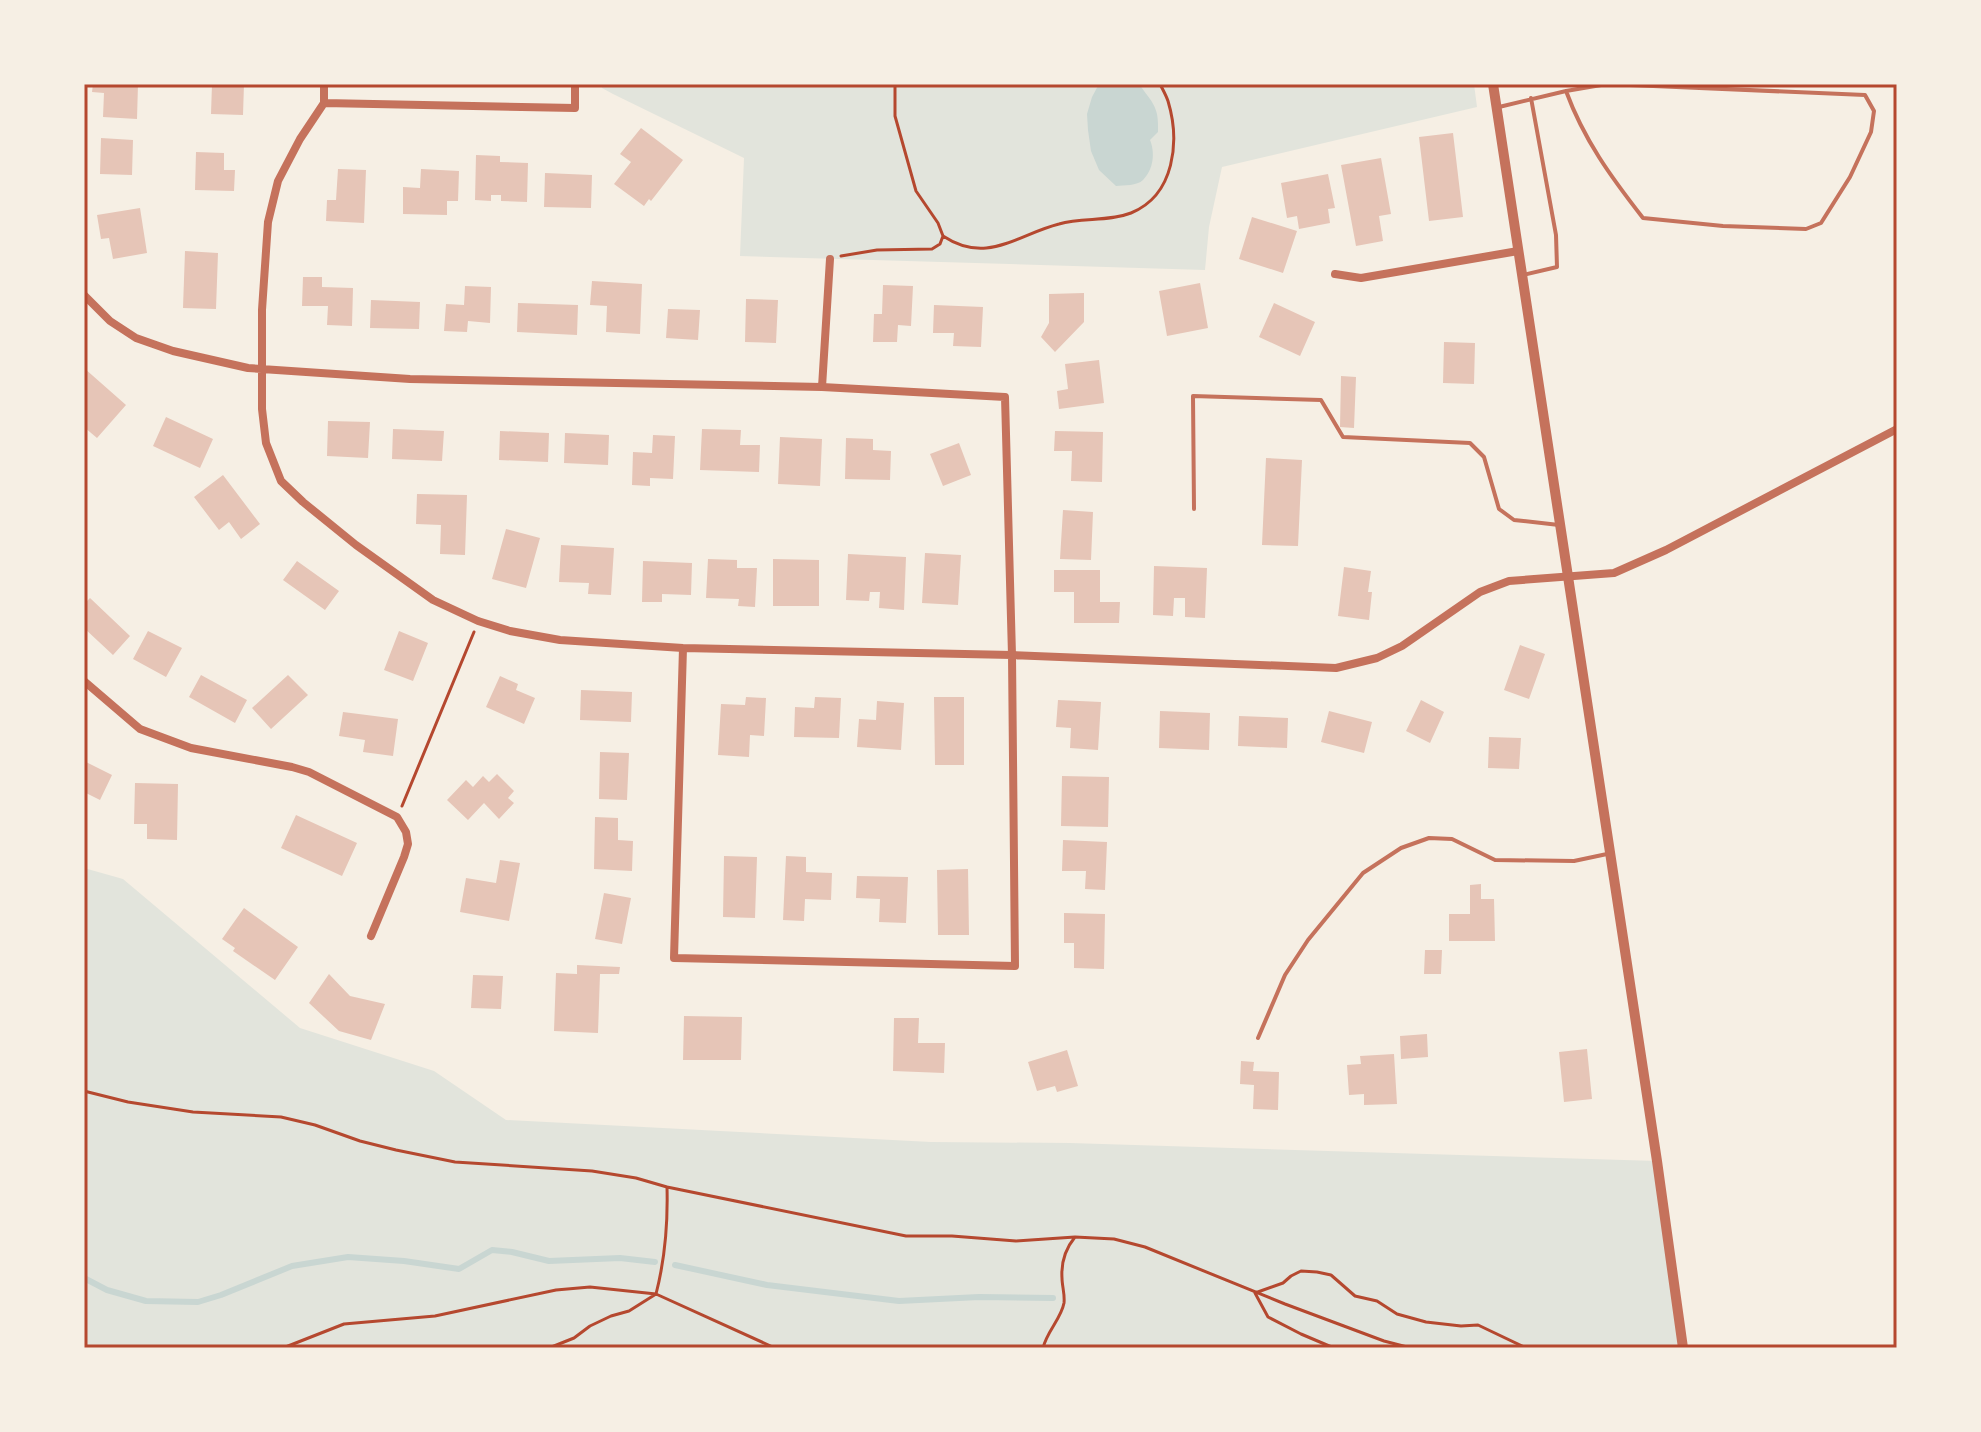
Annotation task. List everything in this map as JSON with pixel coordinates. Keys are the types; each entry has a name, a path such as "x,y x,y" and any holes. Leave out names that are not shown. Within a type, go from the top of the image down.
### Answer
{"street":[{"path":"324,84 324,103 278,181 268,222 262,310 262,409 266,443 281,481 356,545 433,600 478,621 510,631 560,640 683,648 1012,655 1336,668 1377,658 1402,646 1480,592 1509,581 1614,573 1666,550 1897,429"},
{"path":"324,103 575,108 575,84"},
{"path":"1493,84 1683,1348"},
{"path":"1335,274 1361,278 1518,251"},
{"path":"822,387 830,259"},
{"path":"84,295 110,321 136,338 173,351 248,368 410,379 822,387 1005,397 1012,655 1015,966 674,958 683,648"},
{"path":"84,681 140,729 191,748 309,772 397,817 406,832 408,844 371,936"}],"lane":[{"path":"1497,108 1531,98 1566,91 1607,84 1865,95 1874,111 1871,132 1850,177 1821,223 1806,229 1723,226 1643,218 1608,173 1576,119 1566,91"},
{"path":"1521,275 1557,267 1556,235 1531,98"},
{"path":"1194,509 1193,396 1321,400 1343,437 1470,443 1484,457 1499,509 1514,520 1559,525"},
{"path":"1258,1038 1285,975 1308,940 1363,873 1401,848 1429,838 1452,839 1495,860 1574,861 1609,854"}],"path":[{"path":"895,84 895,116 916,191 938,223 943,236 955,244 980,248 1018,240 1055,224 1117,217 1142,207 1168,178 1173,152 1172,124 1160,84"},
{"path":"830,259 877,250 932,249 940,244 943,236"},
{"path":"397,817 478,621"},
{"path":"84,1091 128,1102 193,1112 281,1117 360,1141 455,1162 592,1171 636,1178 906,1236 1016,1241 1075,1237 1114,1239 1145,1247 1255,1293 1411,1348"},
{"path":"549,1348 574,1338 611,1316 629,1311 656,1294 668,1220 667,1187"},
{"path":"1043,1348 1045,1338 1064,1305 1064,1257 1075,1237"},
{"path":"1255,1293 1283,1283 1301,1271 1317,1272 1331,1275 1355,1296 1377,1301 1397,1314 1426,1322 1478,1325 1526,1348"},
{"path":"283,1348 344,1324 435,1316 556,1290 590,1287 656,1294 775,1348"},
{"path":"1255,1293 1268,1317 1334,1348"}],"shaded area":[{"path":"601,84 1474,84 1477,107 1222,167 1209,227 1205,270 740,256 744,158 613,94 602,88"},
{"path":"1099,84 1139,84 1156,111 1158,132 1150,140 1153,150 1151,166 1147,176 1137,183 1116,186 1099,170 1091,151 1087,114"},
{"path":"84,868 123,879 300,1028 434,1071 506,1120 931,1142 1070,1143 1657,1161 1683,1348 84,1348"}],"building":[{"path":"93,84 138,84 137,119 103,117 104,93 92,92"},
{"path":"212,84 244,84 243,115 211,114"},
{"path":"641,128 683,160 644,206 614,184 631,162 620,154"},
{"path":"1453,133 1463,217 1429,221 1419,137"},
{"path":"101,138 133,140 132,175 100,174"},
{"path":"196,152 224,153 224,170 235,170 234,191 195,190"},
{"path":"476,155 500,156 500,162 528,163 527,202 501,201 501,195 491,195 491,201 475,200"},
{"path":"1381,158 1391,214 1379,216 1383,241 1356,246 1341,165"},
{"path":"338,169 366,170 364,223 326,221 327,200 336,200"},
{"path":"421,169 459,171 458,201 447,201 447,215 403,214 403,187 420,188"},
{"path":"545,173 592,175 591,208 544,207"},
{"path":"1328,174 1335,208 1328,209 1330,223 1299,229 1297,216 1287,218 1281,183"},
{"path":"140,208 147,253 113,259 109,238 101,239 97,215"},
{"path":"1252,217 1297,231 1283,273 1239,259"},
{"path":"185,251 218,253 216,309 183,308"},
{"path":"303,277 322,277 322,287 353,288 352,326 327,325 328,306 302,306"},
{"path":"592,281 642,284 640,334 606,332 607,306 590,305"},
{"path":"1200,283 1208,328 1167,336 1159,291"},
{"path":"883,285 913,286 911,326 898,325 897,342 873,342 874,314 882,314"},
{"path":"465,286 491,287 490,323 468,321 467,332 444,331 446,304 464,305"},
{"path":"1084,293 1084,322 1055,352 1041,337 1049,323 1049,294"},
{"path":"746,299 778,300 776,343 745,342"},
{"path":"371,300 420,302 419,329 370,328"},
{"path":"518,303 578,305 577,335 517,332"},
{"path":"1274,303 1315,322 1300,356 1259,337"},
{"path":"934,305 983,307 981,347 953,346 954,333 933,333"},
{"path":"668,309 700,310 698,340 666,338"},
{"path":"1444,342 1475,343 1474,384 1443,383"},
{"path":"1099,360 1104,403 1059,409 1057,391 1068,389 1065,364"},
{"path":"84,368 126,405 97,438 84,427"},
{"path":"1341,376 1356,377 1354,428 1340,427"},
{"path":"166,417 213,439 200,468 153,446"},
{"path":"328,421 370,422 368,458 327,456"},
{"path":"393,429 444,431 442,461 392,459"},
{"path":"702,429 741,430 740,445 760,445 759,472 700,470"},
{"path":"500,431 549,433 548,462 499,460"},
{"path":"1055,431 1103,432 1102,482 1071,481 1072,451 1054,451"},
{"path":"565,433 609,435 608,465 564,463"},
{"path":"653,435 675,436 673,479 650,478 650,486 632,485 633,452 652,453"},
{"path":"780,437 822,439 820,486 778,484"},
{"path":"846,438 873,439 873,450 891,451 890,480 845,479"},
{"path":"959,443 971,475 943,486 930,454"},
{"path":"1266,458 1302,460 1298,546 1262,545"},
{"path":"223,475 260,524 241,539 229,522 219,530 194,497"},
{"path":"417,494 467,495 465,555 440,554 441,525 416,524"},
{"path":"1063,510 1093,512 1091,560 1060,559"},
{"path":"506,529 540,538 526,588 492,579"},
{"path":"561,545 614,548 611,595 588,594 589,583 559,582"},
{"path":"925,553 961,555 958,605 922,603"},
{"path":"848,554 906,557 904,610 879,608 880,592 870,592 869,601 846,600"},
{"path":"708,559 737,560 737,568 757,568 755,607 738,606 739,599 706,598"},
{"path":"773,559 819,560 819,606 773,606"},
{"path":"297,561 339,591 325,610 283,580"},
{"path":"643,561 692,563 691,595 662,594 662,602 642,602"},
{"path":"1154,566 1207,568 1205,618 1185,617 1185,598 1174,598 1173,616 1153,615"},
{"path":"1344,567 1371,571 1369,620 1338,616"},
{"path":"1054,570 1100,570 1100,602 1120,602 1119,623 1074,623 1074,592 1054,592"},
{"path":"90,598 130,636 113,655 84,628 84,604"},
{"path":"148,631 182,648 166,677 133,659"},
{"path":"399,631 428,643 413,681 384,670"},
{"path":"1520,645 1545,654 1529,699 1504,690"},
{"path":"201,675 247,700 235,723 189,697"},
{"path":"288,675 308,695 271,729 252,708"},
{"path":"500,676 518,684 516,690 535,698 524,724 486,707"},
{"path":"581,690 632,692 631,722 580,720"},
{"path":"746,697 766,698 764,736 750,735 749,757 718,755 721,704 745,705"},
{"path":"815,697 841,698 839,738 794,737 795,707 814,708"},
{"path":"934,697 964,697 964,765 935,765"},
{"path":"1058,700 1101,702 1098,750 1070,748 1071,728 1056,727"},
{"path":"1421,700 1444,712 1430,743 1406,731"},
{"path":"877,701 904,703 901,750 857,747 859,719 876,720"},
{"path":"1160,711 1210,713 1209,750 1159,748"},
{"path":"1329,711 1372,722 1364,753 1321,742"},
{"path":"343,712 398,719 393,756 363,752 365,740 339,736"},
{"path":"1239,716 1288,718 1287,748 1238,746"},
{"path":"1489,737 1521,738 1519,769 1488,768"},
{"path":"600,752 629,753 627,800 599,799"},
{"path":"84,761 112,775 100,800 84,792"},
{"path":"497,774 514,791 508,798 514,803 499,819 484,803 468,820 447,800 466,780 473,787 483,776 489,782"},
{"path":"1062,776 1109,777 1108,827 1061,826"},
{"path":"135,783 178,784 177,840 147,839 147,824 134,824"},
{"path":"296,815 357,843 342,876 281,848"},
{"path":"595,817 618,818 618,840 633,841 632,871 594,869"},
{"path":"1063,840 1107,842 1105,890 1085,889 1086,871 1062,871"},
{"path":"724,856 757,857 755,918 723,917"},
{"path":"786,856 806,857 806,872 832,873 831,900 805,899 804,921 783,920"},
{"path":"500,860 520,863 509,921 460,912 466,878 496,883"},
{"path":"968,869 969,935 938,935 937,870"},
{"path":"857,876 908,877 906,923 879,922 880,899 856,898"},
{"path":"1481,884 1481,899 1494,899 1495,941 1449,941 1449,914 1470,914 1470,885"},
{"path":"604,893 631,898 622,944 595,939"},
{"path":"244,908 298,947 275,980 233,951 235,948 222,939"},
{"path":"1064,913 1105,914 1104,969 1074,968 1074,943 1064,943"},
{"path":"1425,950 1442,950 1441,974 1424,974"},
{"path":"577,965 620,967 619,974 600,974 598,1033 554,1031 556,973 577,974"},
{"path":"329,974 350,996 385,1004 371,1040 339,1031 309,1003"},
{"path":"473,975 503,976 501,1009 471,1008"},
{"path":"684,1016 742,1017 741,1060 683,1060"},
{"path":"894,1018 919,1018 918,1043 945,1043 944,1073 893,1071"},
{"path":"1427,1034 1428,1057 1401,1059 1400,1036"},
{"path":"1587,1049 1592,1099 1564,1102 1559,1052"},
{"path":"1067,1050 1078,1086 1057,1092 1055,1086 1037,1091 1028,1062"},
{"path":"1394,1054 1397,1104 1364,1105 1364,1094 1349,1095 1347,1065 1361,1064 1360,1056"},
{"path":"1241,1061 1254,1062 1253,1071 1279,1072 1278,1110 1253,1109 1254,1085 1240,1084"}],"waterway":[{"path":"84,1278 107,1290 146,1301 198,1302 292,1266 348,1257 459,1269 492,1250 549,1261 620,1258 655,1262"},
{"path":"675,1265 767,1285 899,1301 979,1297 1053,1298"}]}
